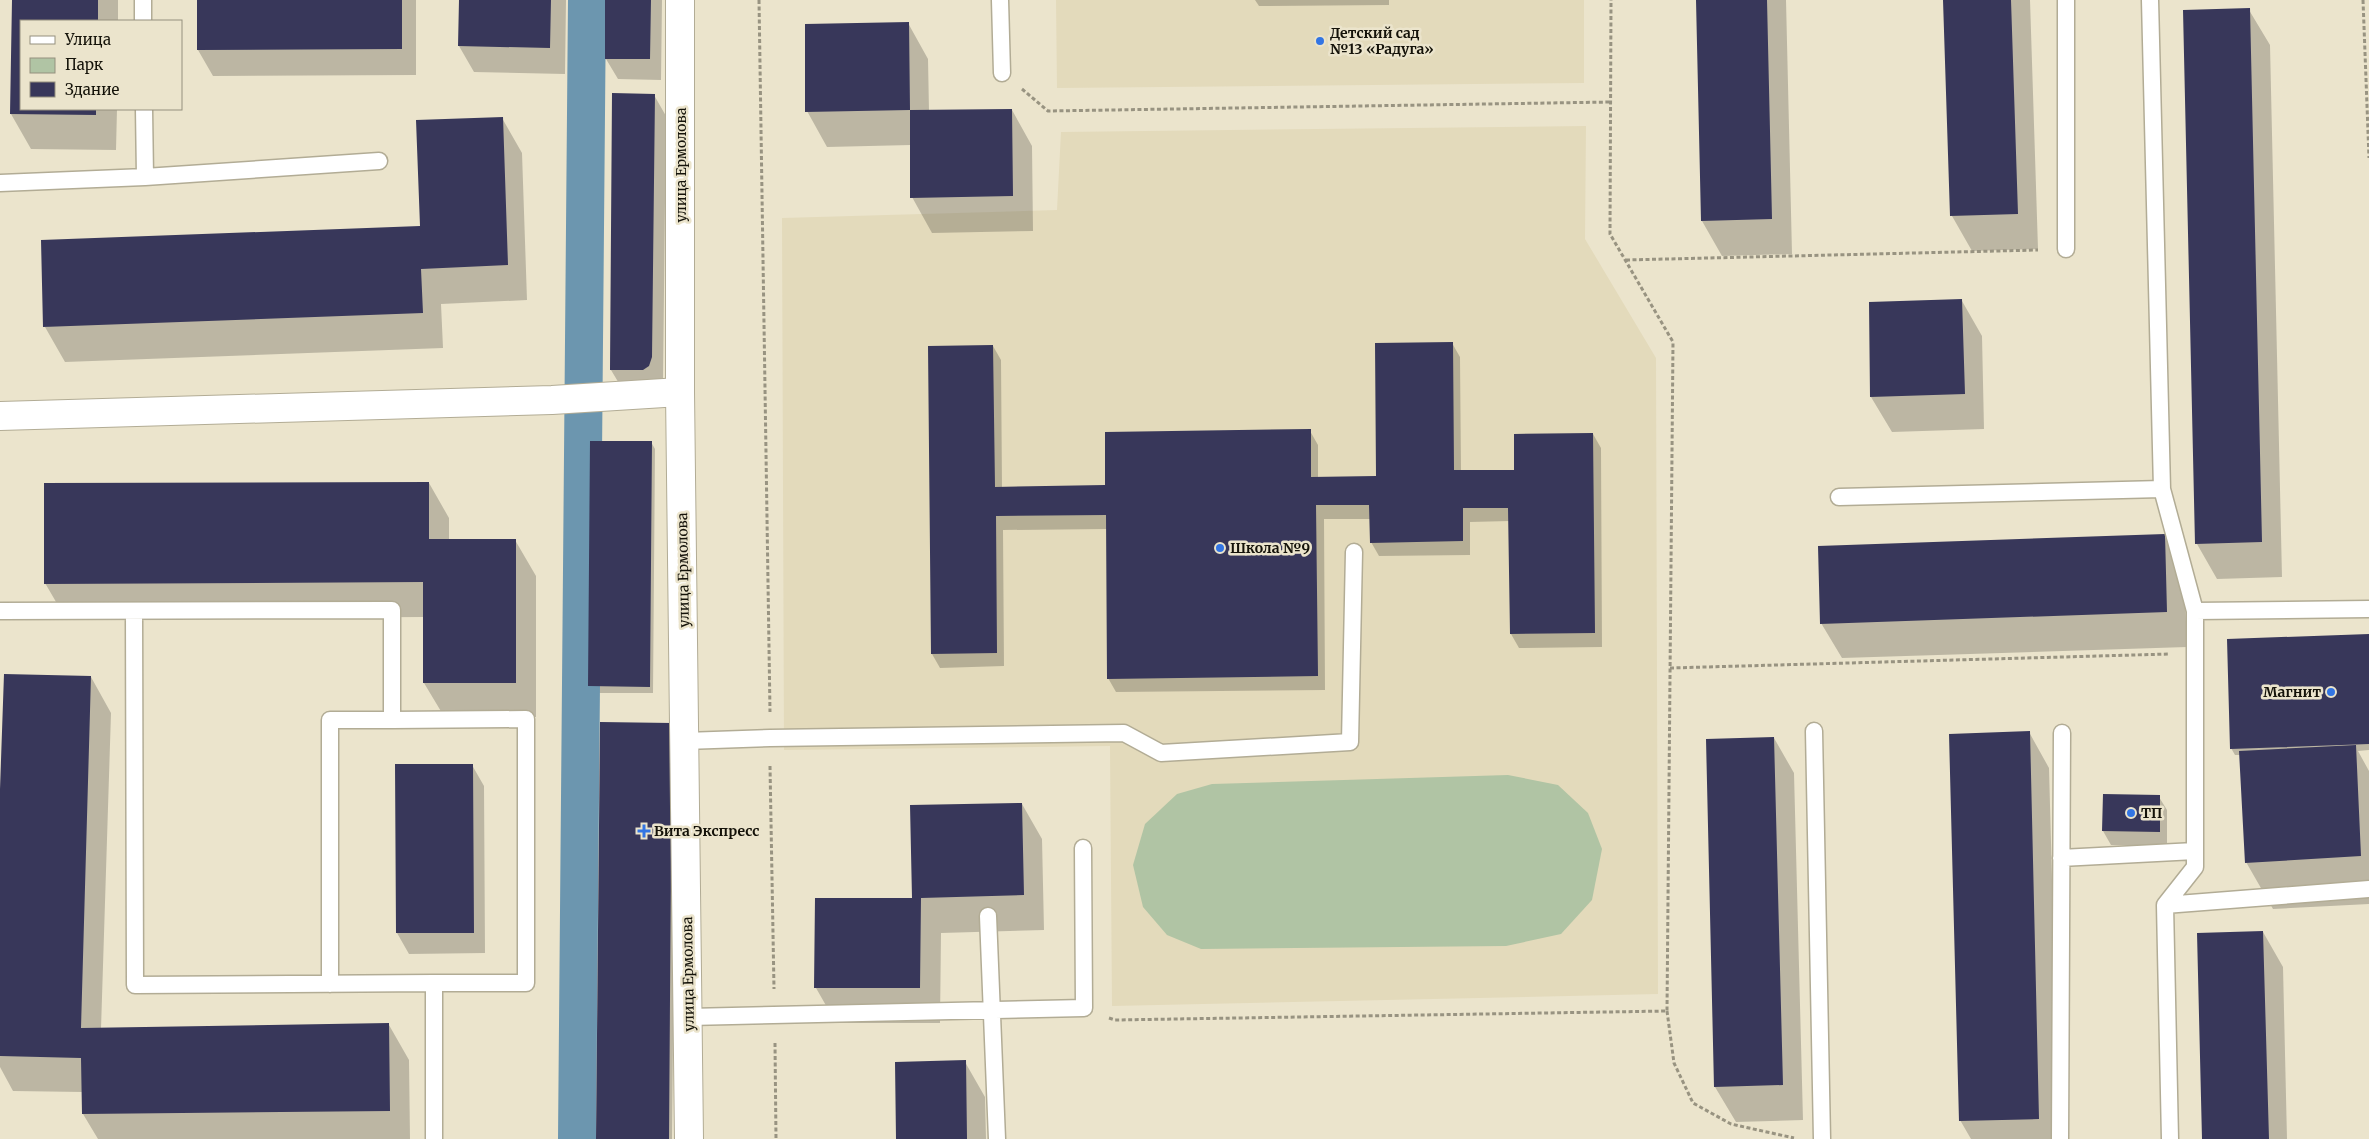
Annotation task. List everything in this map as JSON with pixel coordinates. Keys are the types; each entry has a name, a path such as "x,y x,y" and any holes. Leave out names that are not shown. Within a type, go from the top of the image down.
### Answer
{"street":[{"name":"улица Ермолова","path":"680,0 680,392 689,1139"},
{"path":"0,416 552,400 680,392"}],"lane":[{"path":"143,0 143,20"},
{"path":"1000,0 1002,73"},
{"path":"2066,0 2066,249"},
{"path":"2150,0 2162,489 2195,611 2195,867 2165,905 2170,1139"},
{"path":"144,110 145,177"},
{"path":"0,183 145,177 379,161"},
{"path":"1839,497 2162,489"},
{"path":"685,741 1124,733 1161,753 1350,742 1354,552"},
{"path":"2195,611 2369,609"},
{"path":"0,612 392,610 392,720"},
{"path":"134,611 135,984 330,984 526,983 526,720 330,720 330,984"},
{"path":"1814,730 1822,1139"},
{"path":"2060,1139 2062,733"},
{"path":"689,1017 1084,1008 1083,848"},
{"path":"2061,858 2196,851"},
{"path":"2165,905 2369,889"},
{"path":"988,916 997,1139"},
{"path":"434,983 434,1139"}],"path":[{"path":"759,0 776,1139"},
{"path":"1611,0 1610,234 1673,342 1667,1011 1674,1063 1693,1103 1731,1124 1784,1138 1802,1139"},
{"path":"2363,0 2369,158"},
{"path":"1002,73 1048,111 1611,102"},
{"path":"1626,260 2066,249"},
{"path":"1670,668 2195,654"},
{"path":"1084,1008 1115,1020 1667,1011"}],"shaded area":[{"name":"Детский сад №13 «Радуга»","path":"1056,0 1584,0 1584,83 1057,88"},
{"name":"Школа №9","path":"1586,126 1585,239 1656,358 1658,994 1112,1006 1110,746 784,750 782,218 1057,210 1061,132"}],"green space":[{"path":"1508,775 1558,785 1588,813 1602,849 1592,900 1561,934 1506,946 1201,949 1167,935 1143,907 1133,865 1145,824 1177,794 1212,784"}],"building":[{"path":"12,0 98,0 98,20 20,20 20,110 96,110 96,115 10,114"},
{"path":"197,0 402,0 402,49 197,50"},
{"path":"459,0 551,0 550,48 458,46"},
{"path":"605,0 651,0 650,59 605,59"},
{"path":"1696,0 1767,0 1772,219 1701,221"},
{"path":"1943,0 2011,0 2018,214 1950,216"},
{"path":"2250,8 2262,542 2195,544 2183,10"},
{"path":"909,22 910,110 805,112 805,24"},
{"path":"612,93 655,94 652,357 649,366 643,370 610,370"},
{"path":"1012,109 1013,196 910,198 910,110"},
{"path":"503,117 508,265 421,269 423,313 43,327 41,240 420,226 416,120"},
{"path":"1962,299 1965,394 1870,397 1869,302"},
{"path":"1453,342 1454,470 1514,470 1514,434 1593,433 1595,633 1510,634 1508,508 1463,508 1463,541 1370,543 1369,505 1316,505 1318,676 1107,679 1106,515 996,516 997,653 931,654 928,346 993,345 995,487 1105,485 1105,432 1311,429 1311,477 1376,476 1375,343"},
{"path":"590,441 652,441 650,687 588,686"},
{"path":"429,482 429,539 516,539 516,683 423,683 423,582 44,584 44,483"},
{"path":"2165,534 2167,612 1820,624 1818,546"},
{"path":"2369,634 2369,744 2230,749 2227,639"},
{"path":"4,674 91,676 81,1028 389,1023 390,1111 82,1114 81,1058 0,1056 0,789"},
{"path":"600,722 672,723 669,1139 596,1139"},
{"path":"2030,731 2039,1119 1959,1121 1949,734"},
{"path":"1774,737 1783,1085 1714,1087 1706,739"},
{"path":"2356,745 2361,856 2245,863 2239,751"},
{"path":"395,764 473,764 474,933 396,933"},
{"name":"ТП","path":"2103,794 2160,795 2160,832 2102,831"},
{"path":"1022,803 1024,895 921,898 920,988 814,988 815,898 912,898 910,805"},
{"path":"2263,931 2269,1139 2202,1139 2197,933"},
{"path":"966,1060 967,1139 896,1139 895,1062"}],"waterway":[{"path":"577,1139 587,0"}],"place":[{"name":"Детский сад №13 «Радуга»","path":"1320,41"},
{"name":"Школа №9","path":"1220,548"},
{"name":"Магнит","path":"2331,692"},
{"name":"ТП","path":"2131,813"},
{"name":"Вита Экспресс","path":"644,831"}]}
